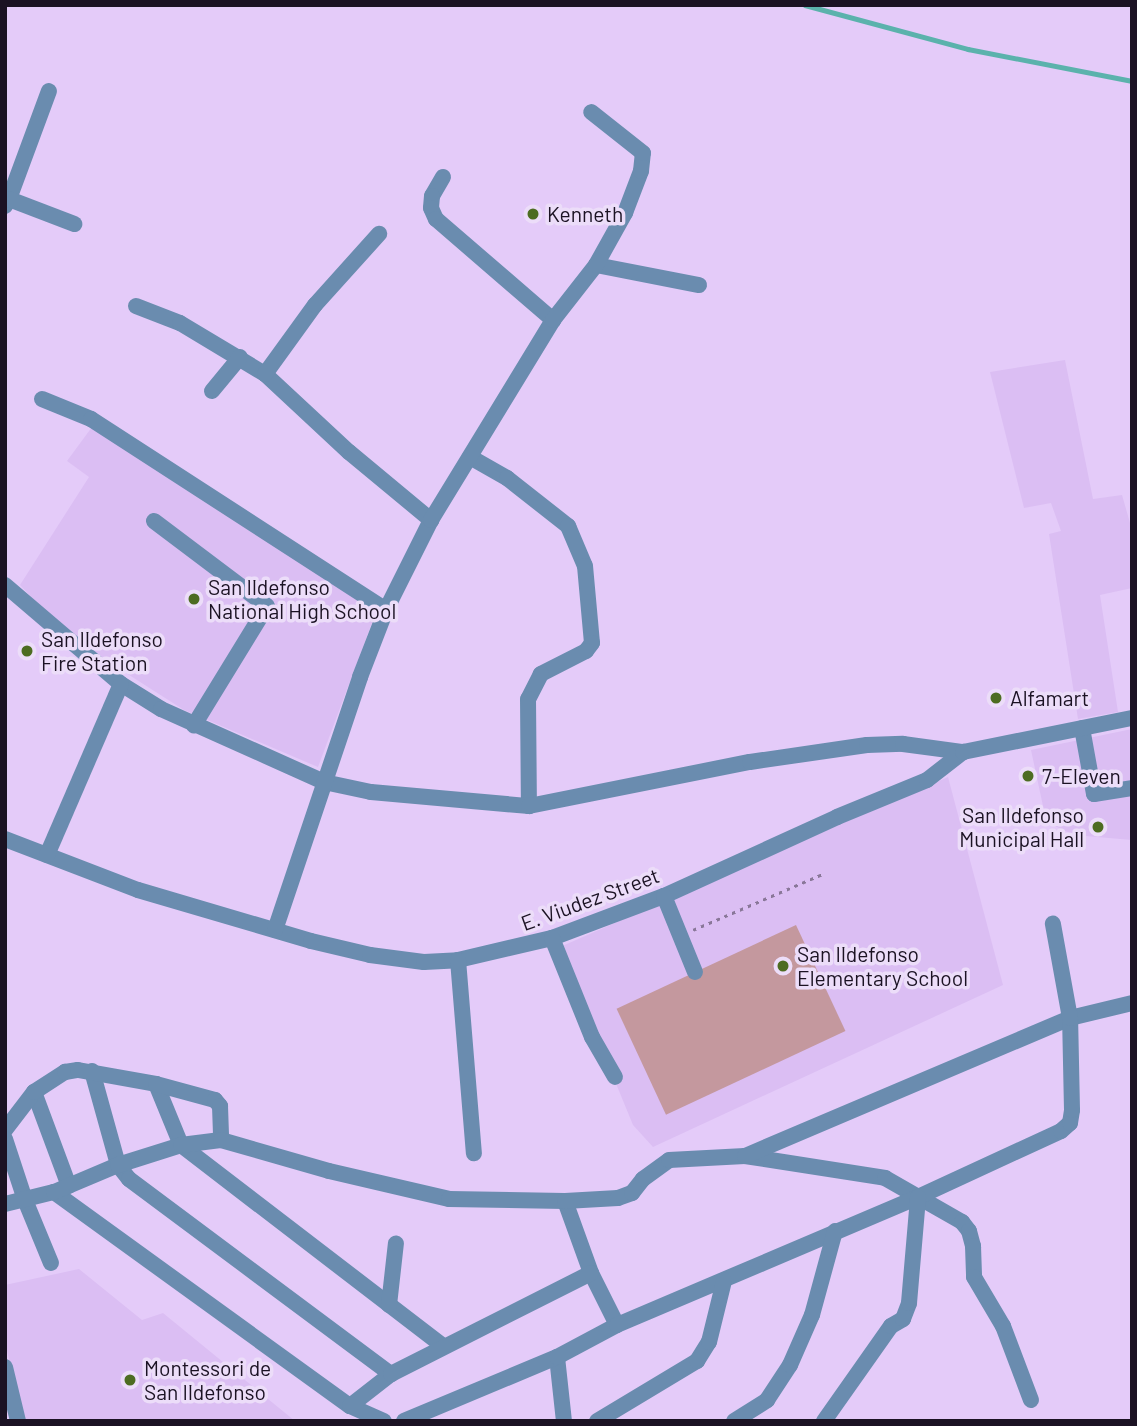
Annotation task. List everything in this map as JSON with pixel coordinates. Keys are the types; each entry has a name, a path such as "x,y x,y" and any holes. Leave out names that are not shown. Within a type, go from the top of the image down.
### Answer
{"street":[{"path":"49,91 7,203 74,224"},
{"path":"275,930 324,782 386,610 431,520 553,320 596,265 625,213 643,153 590,112"},
{"path":"443,177 432,196 431,208 436,219 553,320"},
{"path":"265,374 315,305 379,234"},
{"path":"596,265 699,285"},
{"path":"135,306 180,323 265,374 349,452 431,520"},
{"path":"212,391 240,357"},
{"path":"43,399 91,419 386,610"},
{"path":"470,457 507,478 568,527 585,566 592,643 586,651 541,674 528,699 529,806"},
{"path":"154,521 267,606 194,725"},
{"path":"5,585 121,684 194,725 324,782 371,792 529,806 750,762 867,745 903,744 962,752"},
{"path":"47,855 121,684"},
{"name":"E. Viudez Street","path":"5,839 138,890 275,930 370,955 424,962 458,960 552,939 664,896 837,817 928,780 962,752 1132,718"},
{"path":"1082,728 1094,794 1132,788"},
{"path":"664,896 695,972"},
{"path":"404,1421 556,1357 617,1325 918,1197 1061,1131 1070,1123 1070,1018 1054,924"},
{"path":"552,939 592,1037 615,1077"},
{"path":"458,960 474,1153"},
{"path":"745,1156 1070,1018 1132,1003"},
{"path":"5,1130 34,1092 65,1072 92,1072 156,1084 215,1100 220,1105 221,1140"},
{"path":"92,1072 118,1165 129,1179 391,1374"},
{"path":"156,1084 181,1145 443,1346"},
{"path":"34,1092 61,1189 350,1406 384,1421"},
{"path":"5,1139 25,1200 51,1263"},
{"path":"5,1204 61,1189 118,1165 181,1145 221,1140 329,1171 449,1199 565,1201 625,1195 664,1155 745,1156 885,1178 962,1222 969,1231 974,1277 1003,1326 1031,1400"},
{"path":"824,1421 891,1326 903,1319 909,1303 918,1197"},
{"path":"565,1201 592,1273 617,1325"},
{"path":"734,1421 767,1400 790,1365 812,1315 835,1231"},
{"path":"389,1304 396,1243"},
{"path":"350,1406 391,1374 592,1273"},
{"path":"597,1421 697,1361 709,1342 723,1281"},
{"path":"556,1357 564,1421"},
{"path":"5,1367 18,1421"}],"path":[{"path":"681,936 825,873"}],"shaded area":[{"path":"1065,360 1093,499 1122,495 1132,530 1132,588 1100,595 1118,712 1078,719 1049,534 1061,531 1051,503 1024,508 990,372"},
{"name":"San Ildefonso National High School","path":"92,427 376,612 318,767 184,710 68,636 20,585 89,477 67,461"},
{"path":"1132,729 1132,840 1074,835 1040,819 1038,807 1043,806 1031,750"},
{"name":"San Ildefonso Elementary School","path":"948,777 1003,985 653,1147 633,1125 560,947"},
{"path":"796,925 845,1031 666,1115 617,1009"},
{"name":"Montessori de San Ildefonso","path":"79,1269 142,1320 163,1313 295,1421 23,1421 5,1342 5,1285"}],"waterway":[{"path":"805,5 968,49 1132,81"}],"place":[{"name":"Kenneth","path":"533,214"},
{"name":"San Ildefonso National High School","path":"194,599"},
{"name":"San Ildefonso Fire Station","path":"27,651"},
{"name":"Alfamart","path":"996,698"},
{"name":"7-Eleven","path":"1028,776"},
{"name":"San Ildefonso Municipal Hall","path":"1098,827"},
{"name":"San Ildefonso Elementary School","path":"783,966"},
{"name":"Montessori de San Ildefonso","path":"130,1380"}]}
